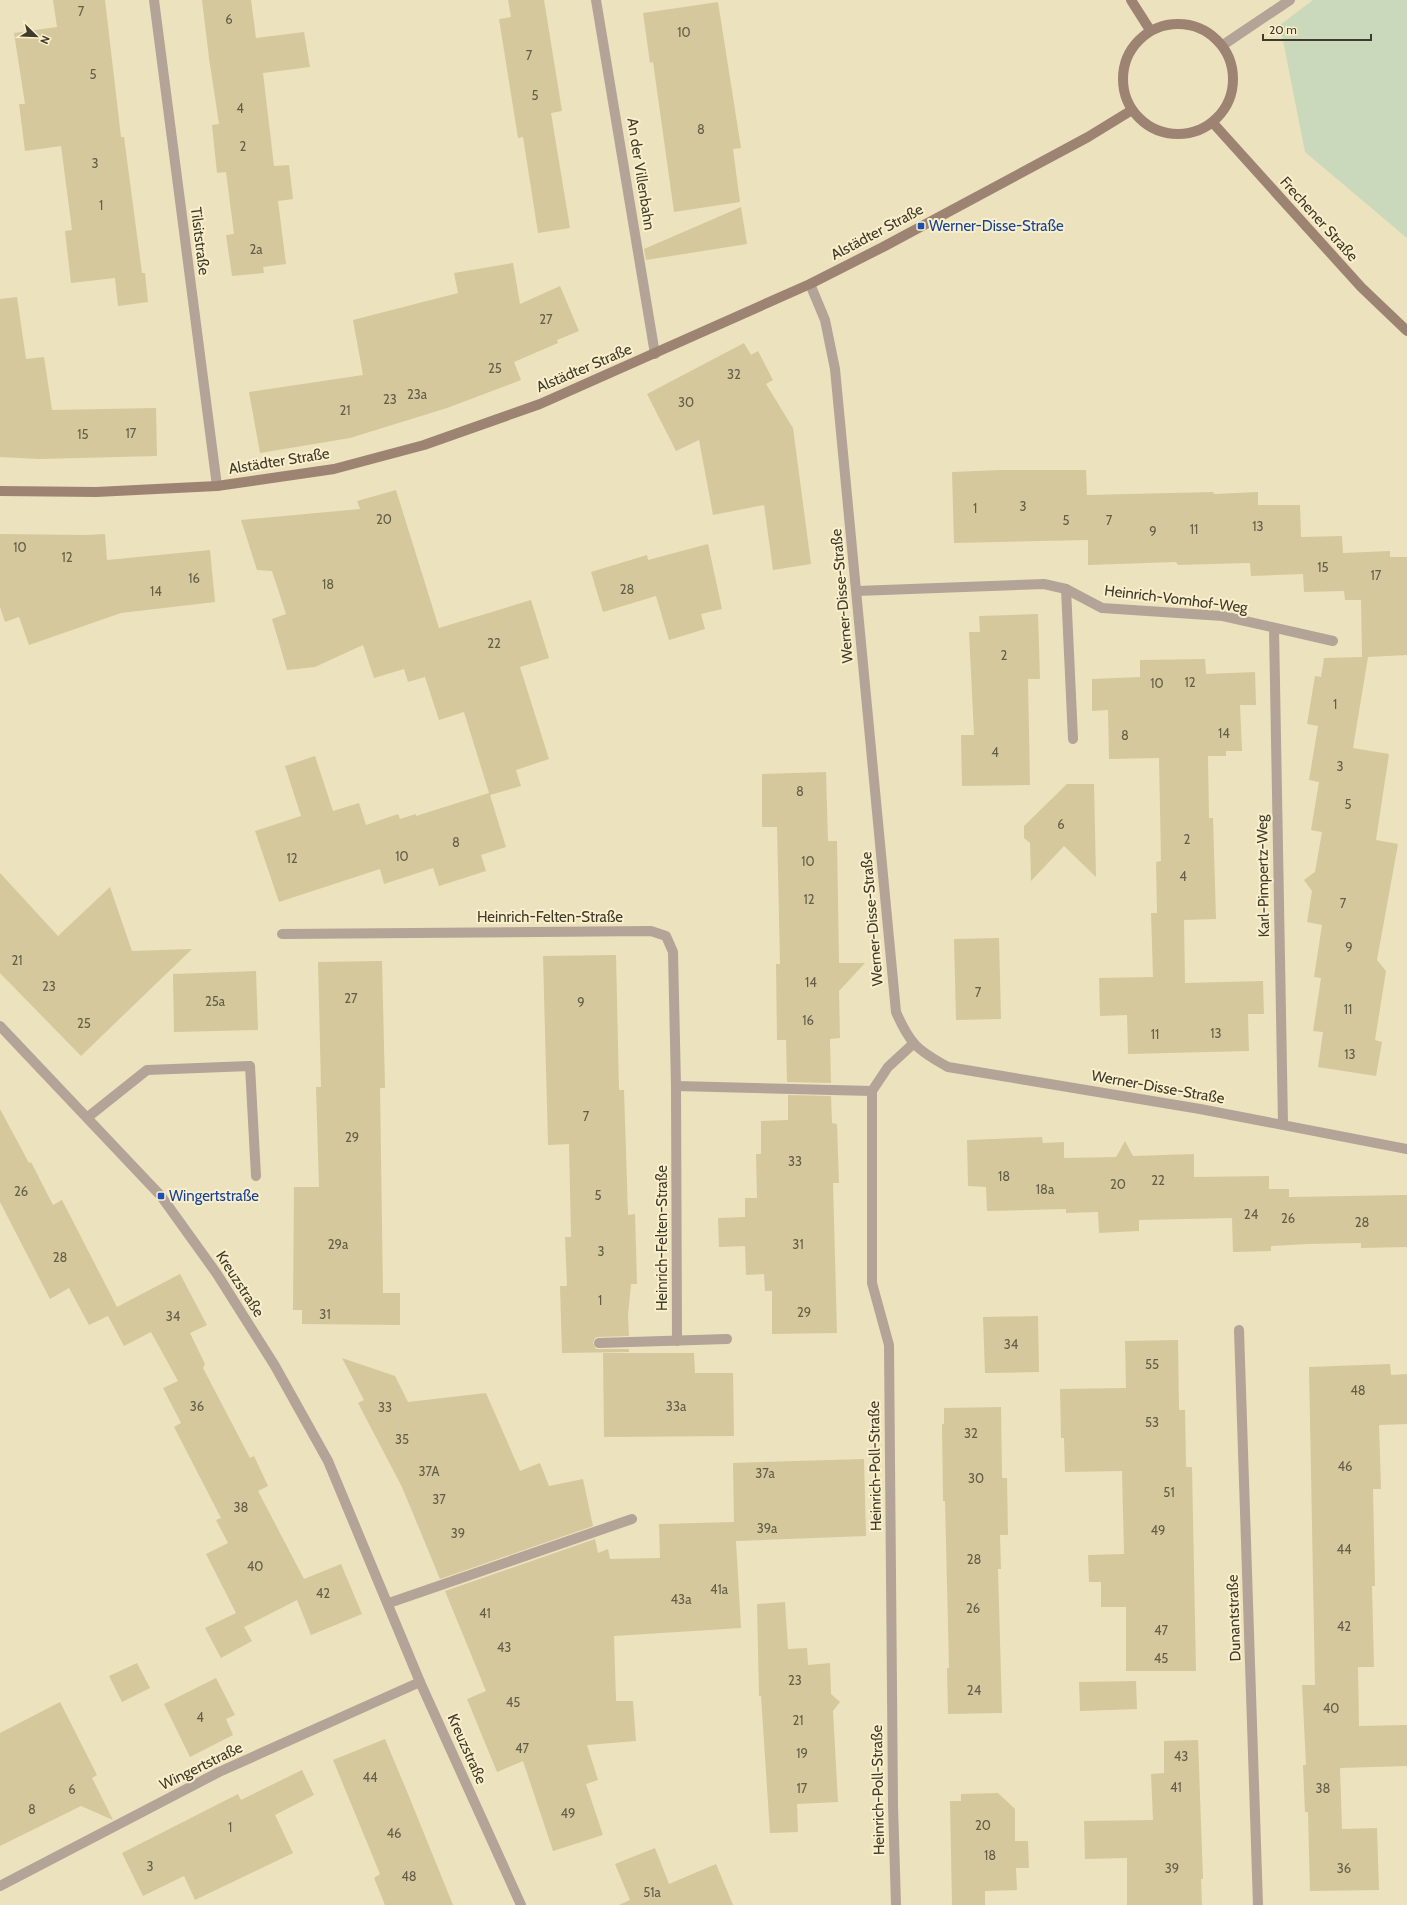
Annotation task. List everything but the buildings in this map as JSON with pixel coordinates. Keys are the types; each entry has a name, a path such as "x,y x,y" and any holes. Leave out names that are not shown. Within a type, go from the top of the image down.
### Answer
{"street":[{"name":"Tilsitstraße","path":"154,0 217,486"},
{"name":"An der Villenbahn","path":"596,0 655,354"},
{"path":"1131,0 1150,30"},
{"path":"1223,46 1290,0"},
{"path":"1181,23 1197,26 1211,34 1223,46 1232,65 1233,86 1227,107 1213,123 1196,132 1179,135 1160,132 1144,124 1132,110 1124,94 1122,76 1127,58 1136,42 1150,30 1171,24 1181,23"},
{"name":"Alstädter Straße","path":"0,491 96,492 217,486 334,469 424,445 540,404 810,284 883,247 1088,137 1132,110"},
{"name":"Frechener Straße","path":"1213,123 1361,286 1407,331"},
{"name":"Werner-Disse-Straße","path":"810,284 825,320 835,369 896,1012 904,1030 913,1044 924,1054 948,1067 1283,1124 1407,1149"},
{"name":"Heinrich-Vomhof-Weg","path":"857,592 1044,584 1066,589 1102,608 1223,616 1333,641"},
{"path":"1066,589 1073,739"},
{"name":"Karl-Pimpertz-Weg","path":"1274,628 1283,1124"},
{"name":"Heinrich-Felten-Straße","path":"282,934 650,931 666,936 673,952 676,1086 677,1341"},
{"name":"Kreuzstraße","path":"0,1026 88,1117 161,1196 218,1274 275,1366 328,1461 389,1603 420,1682 522,1905"},
{"path":"676,1086 872,1091 888,1067 913,1044"},
{"path":"88,1117 147,1070 250,1066 256,1176"},
{"name":"Heinrich-Poll-Straße","path":"872,1091 872,1283 889,1345 893,1781 896,1905"},
{"name":"Dunantstraße","path":"1239,1330 1258,1905"},
{"path":"599,1343 727,1339"},
{"path":"389,1603 632,1519"},
{"name":"Wingertstraße","path":"0,1886 219,1772 420,1682"}],"green space":[{"path":"1313,0 1407,0 1407,238 1305,152 1280,25"}],"place":[{"name":"Werner-Disse-Straße","path":"921,226"},
{"name":"Wingertstraße","path":"161,1196"}]}
